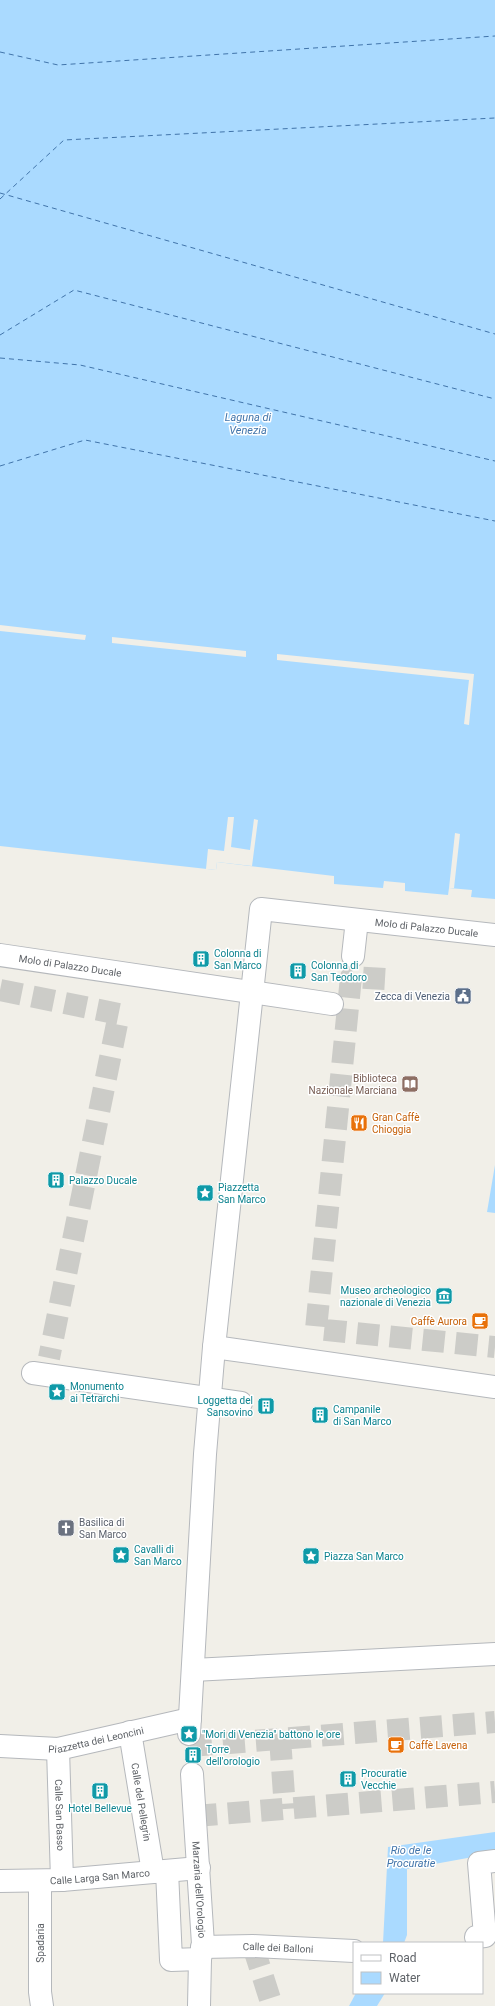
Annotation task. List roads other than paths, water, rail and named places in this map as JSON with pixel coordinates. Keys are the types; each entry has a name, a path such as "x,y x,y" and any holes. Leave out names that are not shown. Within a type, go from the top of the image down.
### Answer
{"street":[{"name":"Molo di Palazzo Ducale","path":"0,955 252,992 261,909 495,935"},
{"path":"353,956 357,920"},
{"path":"328,1004 252,992 214,1347 205,1454 192,1670 495,1654"},
{"path":"214,1347 308,1354 495,1387"},
{"path":"43,1369 240,1403"},
{"name":"Piazzetta dei Leoncini","path":"0,1746 58,1749 130,1732 189,1727 192,1670"},
{"name":"Calle del Pellegrin","path":"130,1732 160,1872 171,1960 201,1953"},
{"name":"Calle San Basso","path":"58,1749 62,1880"},
{"name":"Marzaria dell'Orologio","path":"192,1774 199,1868 201,1953 199,2006"},
{"path":"476,1937 485,1936 487,1862"},
{"name":"Calle Larga San Marco","path":"0,1882 62,1880 199,1868"},
{"name":"Spadaria","path":"40,1881 40,1992 42,2006"},
{"name":"Calle dei Balloni","path":"201,1953 253,1946 353,1951"}],"water":[{"name":"Laguna di Venezia","path":"0,0 495,0 495,899 471,897 472,890 449,888 448,895 405,891 405,883 384,881 383,888 334,884 334,876 217,862 216,870 0,846"},
{"path":"495,1165 495,1213 487,1212"},
{"name":"Rio de le Procuratie","path":"495,1832 495,1853 407,1869 407,1935 404,1942 383,1942 388,1847"},
{"path":"355,1994 384,1994 377,2006 349,2006"}],"tunnel":[{"path":"385,979 351,977 316,1329 495,1347"},
{"path":"0,990 119,1014 49,1358"},
{"path":"190,1746 495,1722"},
{"path":"280,1738 285,1809"},
{"path":"195,1816 495,1792"},
{"path":"253,1946 270,1999"}],"place":[{"name":"Colonna di San Marco","path":"201,959"},
{"name":"Colonna di San Teodoro","path":"298,971"},
{"name":"Zecca di Venezia","path":"463,996"},
{"name":"Biblioteca Nazionale Marciana","path":"410,1084"},
{"name":"Gran Caffè Chioggia","path":"359,1123"},
{"name":"Palazzo Ducale","path":"56,1180"},
{"name":"Piazzetta San Marco","path":"205,1193"},
{"name":"Museo archeologico nazionale di Venezia","path":"444,1296"},
{"name":"Caffè Aurora","path":"480,1321"},
{"name":"Monumento ai Tetrarchi","path":"57,1392"},
{"name":"Loggetta del Sansovino","path":"266,1406"},
{"name":"Campanile di San Marco","path":"320,1415"},
{"name":"Basilica di San Marco","path":"66,1528"},
{"name":"Cavalli di San Marco","path":"121,1555"},
{"name":"Piazza San Marco","path":"311,1556"},
{"name":"\"Mori di Venezia\" battono le ore","path":"189,1734"},
{"name":"Caffè Lavena","path":"396,1745"},
{"name":"Torre dell'orologio","path":"193,1755"},
{"name":"Procuratie Vecchie","path":"348,1779"},
{"name":"Hotel Bellevue","path":"100,1791"}]}
